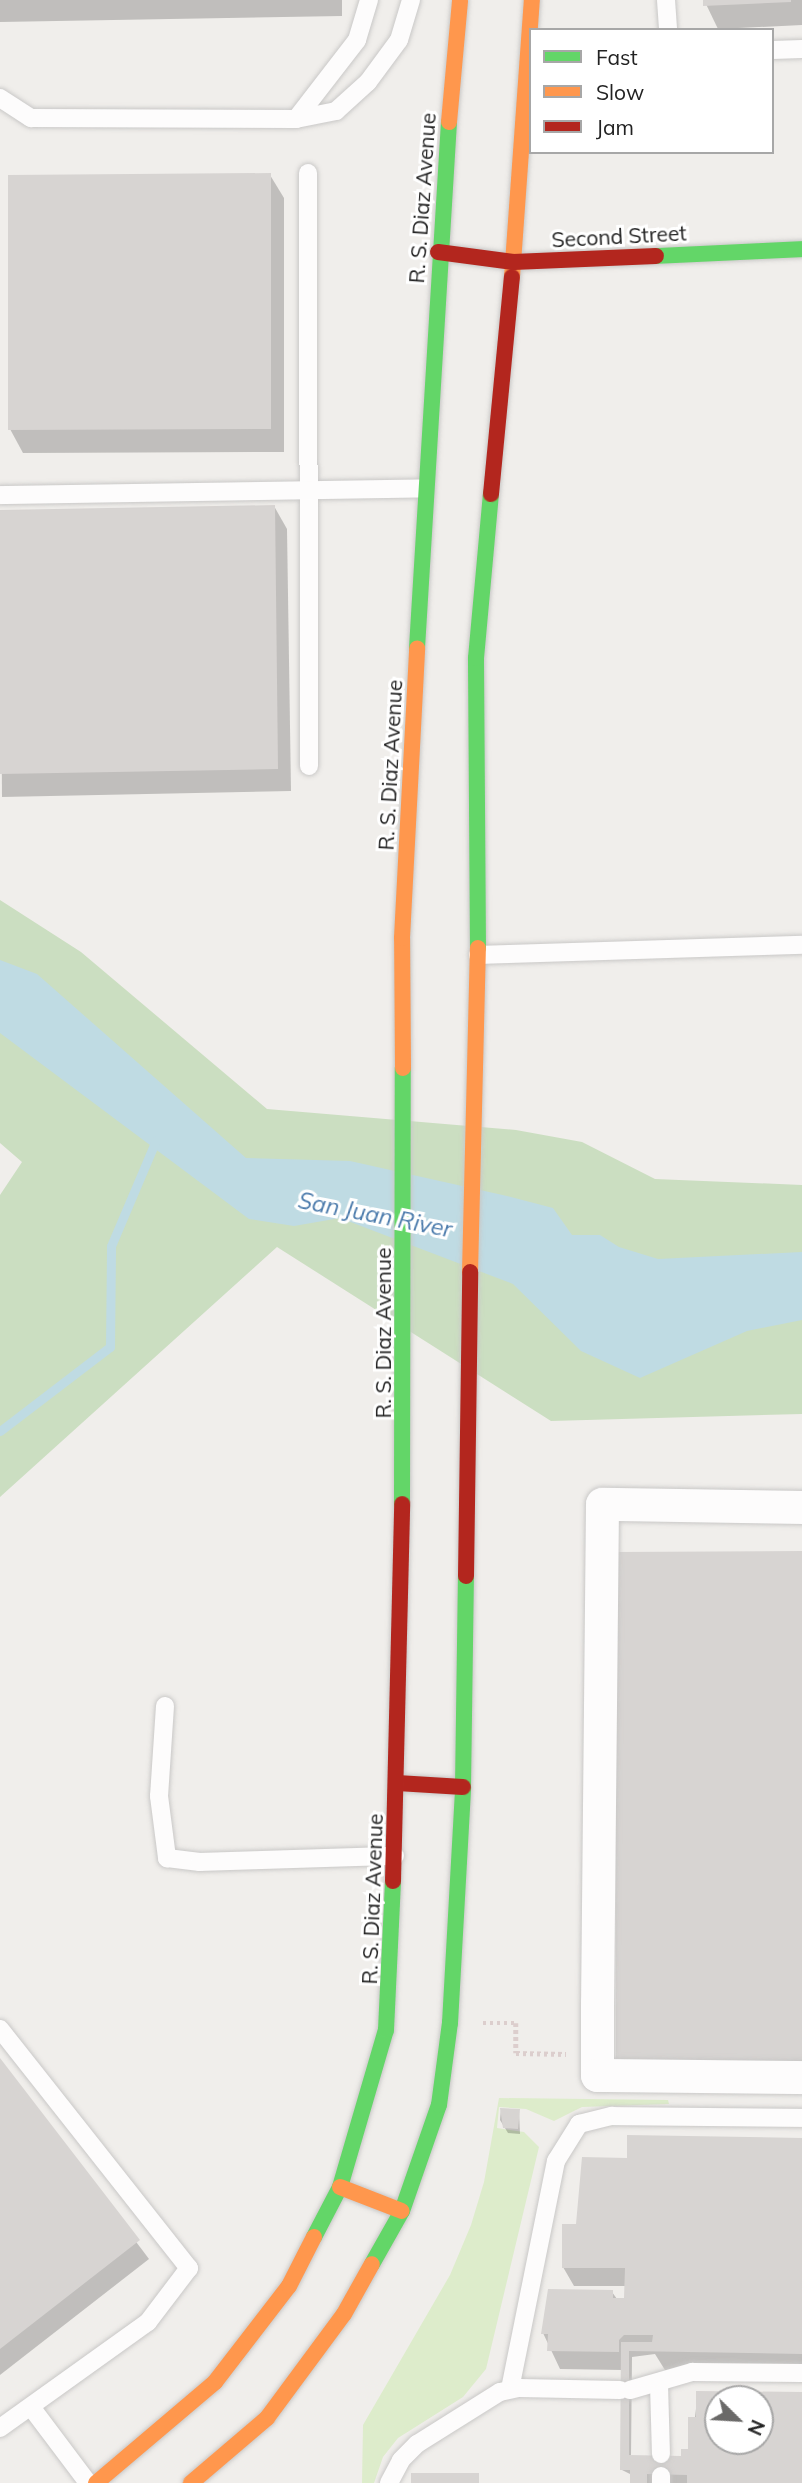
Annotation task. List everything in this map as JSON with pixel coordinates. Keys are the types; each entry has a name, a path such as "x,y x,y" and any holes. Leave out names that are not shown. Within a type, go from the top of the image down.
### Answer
{"street":[{"name":"R. S. Diaz Avenue","path":"96,2483 215,2382 289,2286 340,2187 386,2030 395,1856 404,1416 402,938 438,252 460,0"},
{"path":"530,28 532,0"},
{"path":"191,2483 267,2418 344,2314 402,2211 439,2105 450,2023 463,1787 472,1083 478,955 476,658 513,262 529,41"},
{"name":"Second Street","path":"438,252 513,262 802,249"},
{"path":"802,1507 602,1504 597,2075 802,2077"},
{"path":"397,1783 463,1787"},
{"path":"340,2187 402,2211"}],"lane":[{"path":"296,119 356,40 369,0"},
{"path":"0,98 31,118 296,119 336,111 369,82 399,40 411,0"},
{"path":"666,0 668,28"},
{"path":"774,50 802,49"},
{"path":"308,173 309,766"},
{"path":"0,495 425,488"},
{"path":"478,955 802,945"},
{"path":"165,1706 159,1796 167,1858 200,1861 395,1856"},
{"path":"0,2029 189,2268 148,2322 0,2428"},
{"path":"510,2389 556,2161 579,2124 612,2116 802,2118"},
{"path":"389,2483 401,2460 417,2444 491,2396 510,2389 625,2390 659,2384 692,2372 802,2373"},
{"path":"659,2384 661,2454"},
{"path":"31,2407 88,2483"}],"path":[{"path":"450,2023 516,2023 516,2053 573,2054"}],"green space":[{"path":"0,900 81,952 267,1109 516,1130 582,1142 655,1179 802,1185 802,1414 551,1421 277,1247 0,1497 0,1195 22,1162 0,1143"},
{"path":"499,2098 668,2100 669,2104 582,2107 554,2121 526,2109 499,2107 497,2128 524,2132 539,2147 486,2369 463,2397 398,2438 383,2457 374,2483 362,2483 363,2425 450,2275 471,2225 484,2182"}],"water":[{"name":"San Juan River","path":"0,960 37,974 246,1158 350,1161 507,1196 553,1208 572,1235 600,1235 619,1247 658,1259 802,1252 802,1320 747,1331 640,1378 581,1351 513,1284 340,1218 294,1226 249,1219 0,1033"}],"building":[{"path":"703,0 791,0 791,2 703,6"},
{"path":"271,173 271,429 8,430 8,175"},
{"path":"275,505 278,769 0,774 0,510"},
{"path":"802,1551 802,2062 616,2063 615,1552"},
{"path":"0,2058 140,2240 0,2349"},
{"path":"500,2108 520,2109 518,2129 503,2128"},
{"path":"627,2135 802,2138 802,2354 629,2351 629,2455 681,2456 681,2449 688,2449 688,2417 696,2417 696,2391 704,2391 704,2455 774,2455 774,2392 802,2392 802,2483 687,2483 687,2475 647,2474 647,2483 630,2483 630,2470 620,2470 621,2342 652,2342 653,2335 624,2335 619,2340 619,2352 547,2351 548,2334 541,2334 548,2289 613,2290 613,2298 624,2298 625,2268 562,2268 562,2224 576,2224 582,2157 627,2158"},
{"path":"411,2473 479,2473 479,2483 411,2483"}],"waterway":[{"path":"0,1431 110,1347 111,1246 156,1140"}],"traffic: fast":[{"path":"417,648 449,122"},
{"path":"656,256 802,249"},
{"path":"478,948 476,658 491,494"},
{"path":"402,1504 403,1068"},
{"path":"372,2264 402,2211 439,2105 450,2023 463,1787 466,1576"},
{"path":"314,2237 340,2187 386,2030 393,1881"}],"traffic: slow":[{"path":"449,122 460,0"},
{"path":"530,28 532,0"},
{"path":"512,277 529,42"},
{"path":"403,1068 402,938 417,648"},
{"path":"470,1272 478,948"},
{"path":"340,2187 402,2211"},
{"path":"96,2483 215,2382 289,2286 314,2237"},
{"path":"191,2483 267,2418 344,2314 372,2264"}],"traffic: jam":[{"path":"438,252 513,262 656,256"},
{"path":"491,494 512,277"},
{"path":"466,1576 470,1272"},
{"path":"393,1881 402,1504"},
{"path":"397,1783 463,1787"}]}
